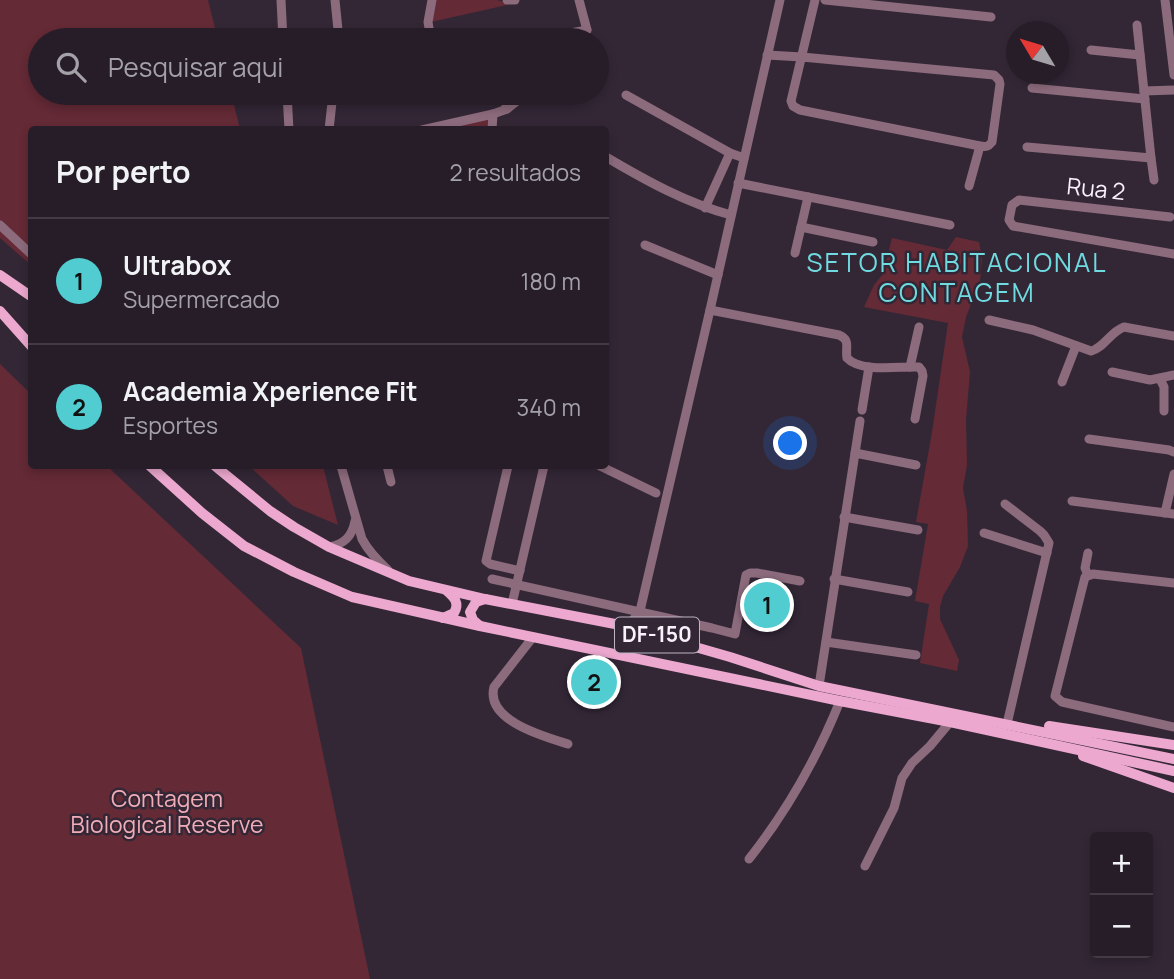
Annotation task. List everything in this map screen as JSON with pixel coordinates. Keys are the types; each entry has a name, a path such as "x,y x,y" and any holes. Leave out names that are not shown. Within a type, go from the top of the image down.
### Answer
{"main road":[{"path":"0,275 28,294"},
{"path":"0,311 28,342"},
{"name":"DF-150","path":"153,469 226,533 250,550 352,597 1174,771"},
{"name":"DF-150","path":"219,469 270,511 329,547 397,576 447,591 615,624 819,686 1174,759"},
{"path":"443,618 454,613 457,606 456,599 447,591"},
{"path":"480,626 470,612 476,602 485,599"},
{"path":"1010,724 1026,722 1174,745"},
{"path":"1055,744 1099,763 1174,788"}],"street":[{"path":"281,0 282,28"},
{"path":"335,0 338,28"},
{"path":"429,28 432,0"},
{"path":"507,0 515,0"},
{"path":"579,0 586,28"},
{"path":"615,624 632,621 640,611 780,0"},
{"path":"767,55 802,57 994,75 998,77 1000,84 992,142 988,146 980,146 793,106 791,101 802,57 815,0"},
{"path":"825,0 991,17"},
{"path":"1165,0 1174,75"},
{"path":"1137,25 1154,180"},
{"path":"1091,50 1140,55"},
{"path":"1032,88 1144,95 1174,90"},
{"path":"626,95 730,153 744,158"},
{"path":"288,105 289,126"},
{"path":"329,126 332,105"},
{"path":"506,105 507,109"},
{"path":"440,126 493,114 512,105"},
{"path":"492,126 493,114"},
{"path":"969,186 980,146"},
{"path":"1027,147 1151,158"},
{"path":"705,208 730,153"},
{"path":"609,159 705,208 731,215"},
{"path":"738,183 950,225"},
{"path":"796,253 808,197"},
{"name":"Rua 2","path":"1170,217 1018,200 1012,205 1009,217 1013,226 1174,254"},
{"path":"0,225 28,251"},
{"path":"801,227 873,242"},
{"path":"645,245 718,275"},
{"path":"710,310 839,334 848,342 846,354 852,363 869,367 919,367 922,372 915,419"},
{"path":"989,320 1033,330 1094,351 1118,329 1124,327 1174,336"},
{"path":"910,367 919,327"},
{"path":"1062,382 1076,346"},
{"path":"862,410 869,367"},
{"path":"1111,372 1150,380 1174,374"},
{"path":"1160,379 1164,387 1164,411"},
{"path":"819,686 860,421"},
{"path":"1089,439 1174,452"},
{"path":"855,453 916,465"},
{"path":"342,469 367,549 397,576"},
{"path":"388,469 391,482"},
{"path":"508,469 486,561 520,571"},
{"path":"512,604 543,469"},
{"path":"606,469 656,494"},
{"path":"1072,501 1169,513 1174,474"},
{"path":"1005,504 1044,535 1049,544 1010,724"},
{"path":"844,517 918,530"},
{"path":"329,547 346,540 353,531 356,519"},
{"path":"984,533 1046,552"},
{"path":"1088,553 1085,568 1088,575"},
{"path":"492,579 735,634 746,575 757,573 800,582"},
{"path":"1174,583 1088,575 1084,580 1055,696 1062,702 1174,727"},
{"path":"834,579 908,592"},
{"path":"640,611 644,622 658,636"},
{"path":"533,637 494,688 494,701 506,716 521,727 568,744"},
{"path":"826,642 916,655"},
{"path":"749,859 805,776 840,701"},
{"path":"865,866 894,808 902,778 912,763 950,722"}],"green space":[{"path":"0,0 208,0 215,28 28,28 28,105 234,105 239,126 28,126 28,262 0,238"},
{"path":"436,0 497,0 507,5 431,22"},
{"path":"489,118 488,126 450,126"},
{"path":"956,237 979,242 982,258 980,281 966,317 962,337 970,372 966,420 967,465 963,488 968,546 940,607 940,619 959,660 957,671 920,663 929,604 915,601 928,524 916,522 948,323 864,307 874,285 883,274 892,238 947,250"},
{"name":"Contagem Biological Reserve","path":"0,364 28,391 28,469 110,469 301,648 370,979 0,979"},
{"path":"252,469 324,469 338,525 293,506"}],"place":[{"name":"Ultrabox","path":"767,605"},
{"name":"Academia Xperience Fit","path":"594,682"}],"district":[{"name":"SETOR HABITACIONAL CONTAGEM","path":"957,278"}]}
